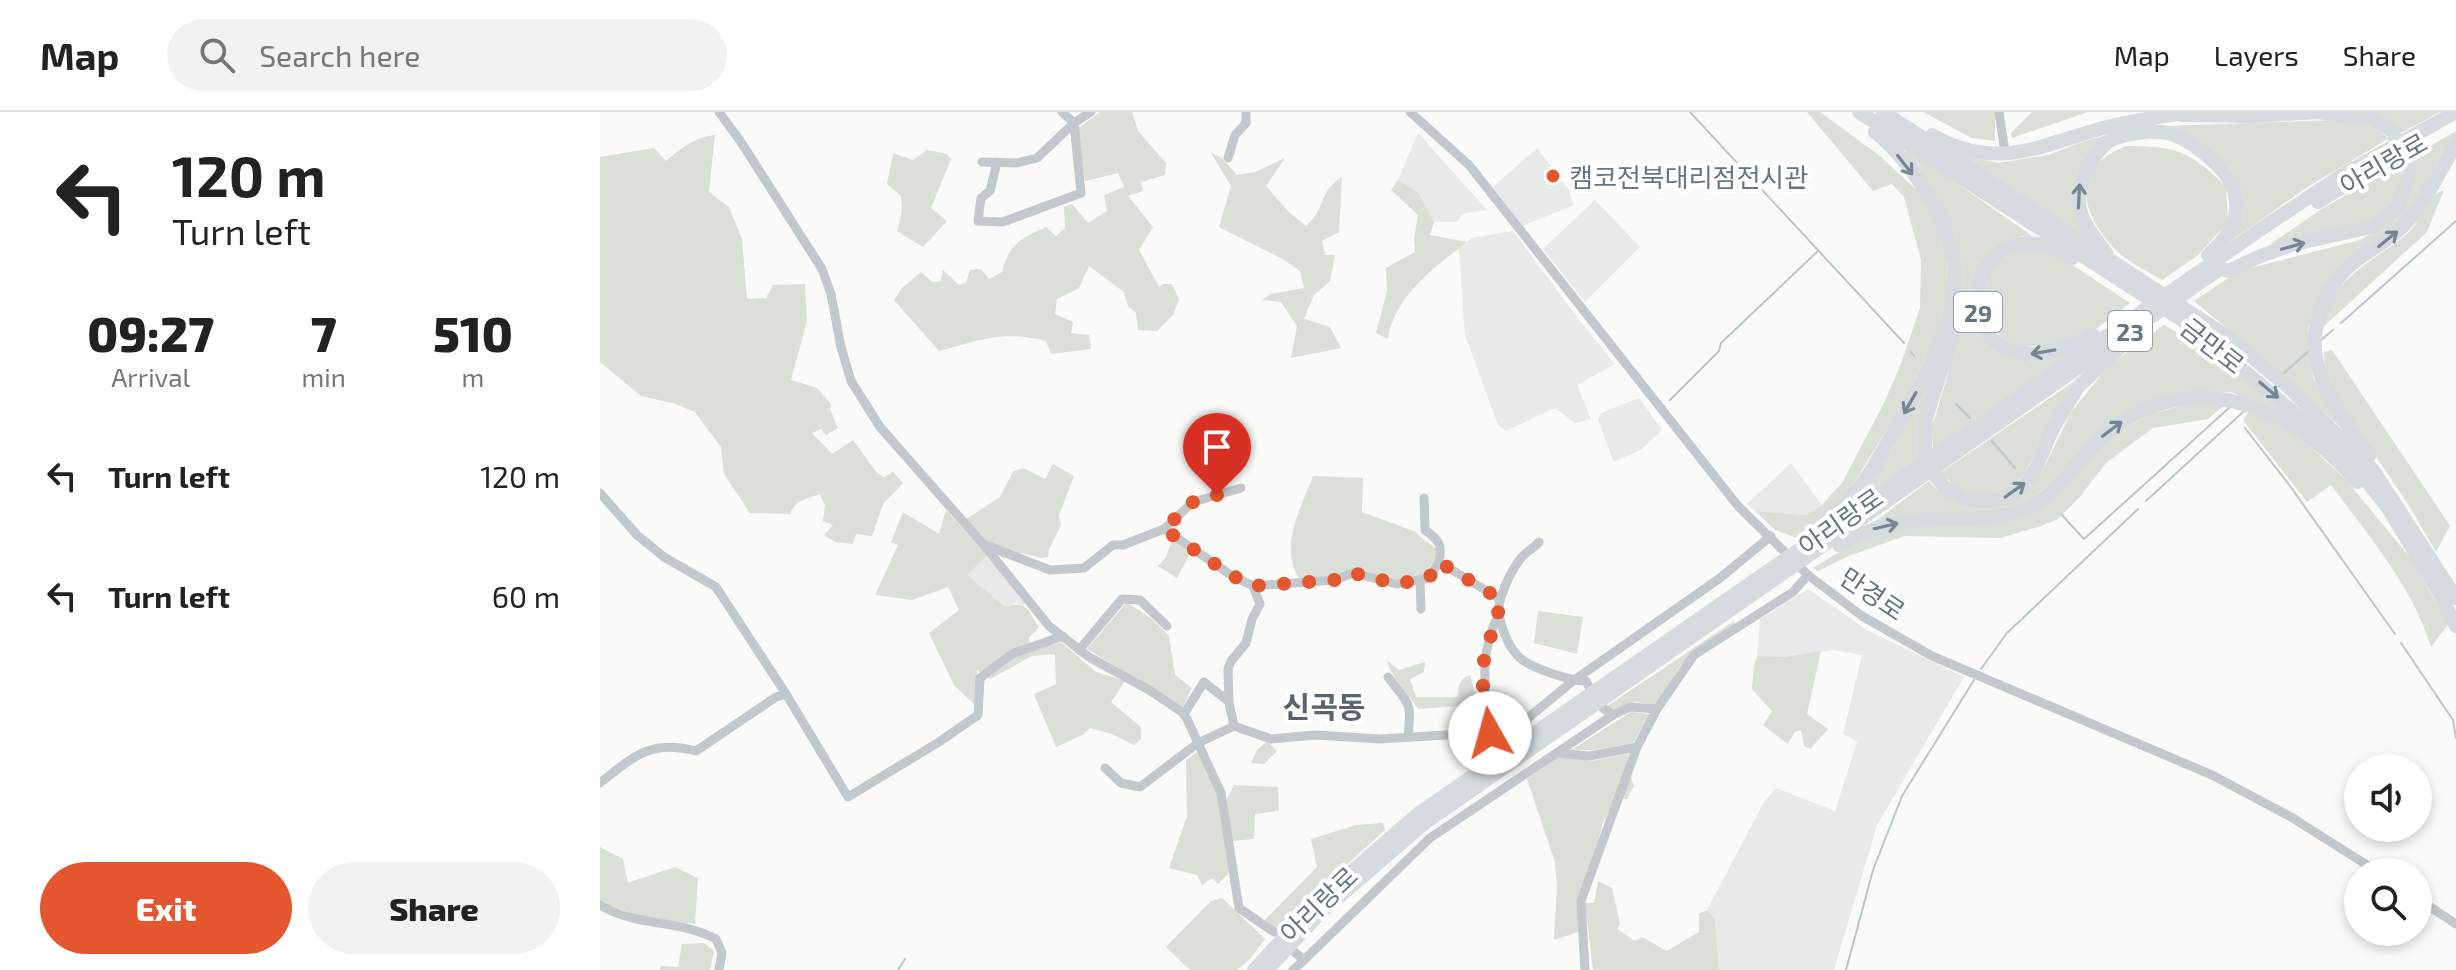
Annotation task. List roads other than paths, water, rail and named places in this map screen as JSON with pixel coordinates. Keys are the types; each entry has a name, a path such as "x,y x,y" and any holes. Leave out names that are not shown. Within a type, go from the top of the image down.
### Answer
{"highway":[{"path":"1849,112 1886,141 1927,193 1951,246 1955,327 1926,418 1924,443 1928,467 1944,487 1966,499 1993,501 2008,497 2025,485 2052,430 2078,387 2126,342 2120,332"},
{"name":"금만로","path":"1859,112 2089,259 2146,290 2188,318 2348,458 2388,508 2456,626"},
{"path":"1889,116 1898,116 1946,143 1993,154 2029,152 2110,127 2187,114 2254,116 2316,112 2370,118 2390,129 2407,158 2409,173 2398,208 2375,226 2295,244 2228,271 2220,268"},
{"name":"아리랑로","path":"2120,332 2197,272 2342,175 2456,112"},
{"name":"금만로","path":"1889,116 2113,263 2146,290"},
{"name":"아리랑로","path":"1267,970 1319,914 1426,822 2120,332 2295,216 2386,160 2456,122"},
{"path":"2113,263 2087,228 2077,205 2080,182 2109,141 2136,134 2168,133 2196,146 2222,168 2235,188 2237,208 2233,227 2220,245 2199,263 2197,272"},
{"path":"2373,470 2379,469 2327,393 2317,367 2314,335 2319,315 2328,292 2347,268 2408,221 2456,145"},
{"name":"29","path":"2089,259 2084,263 2040,243 2010,248 1984,269 1976,304 1980,318 1991,337 2013,352 2029,355 2045,354 2078,343 2106,328 2120,332"},
{"path":"1955,289 1924,379 1878,460 1850,499 1805,538 1810,549 1822,555 1876,527 1908,521 1991,518 2026,509 2062,483 2094,444 2128,418 2173,401 2198,397 2223,398 2268,411 2320,445 2352,476 2380,511 2388,508"},
{"name":"금만로","path":"2188,318 2228,337 2287,386 2373,470 2456,598"},
{"name":"아리랑로","path":"1254,970 1320,899 1418,814 1780,570"}],"street":[{"path":"719,112 822,269 831,294 851,381 880,427 983,544 1049,626 1079,650 1184,714 1221,793 1239,908 1274,932"},
{"path":"997,162 990,191 981,198 978,221 1003,222 1081,193 1074,123 1062,112"},
{"path":"982,162 1017,163 1037,158 1074,123 1091,112"},
{"path":"1228,158 1235,135 1246,123 1246,112"},
{"name":"만경로","path":"1410,112 1469,165 1738,506 1808,575 1862,616 1932,656 2212,775 2291,817 2356,858"},
{"path":"1999,112 2004,145"},
{"path":"983,544 1050,570 1084,568 1113,545 1123,545 1164,529 1193,502 1241,488"},
{"path":"600,493 637,535 664,557 716,587 848,797 978,715 980,678 1012,654 1063,636"},
{"path":"1164,529 1231,575 1253,586 1335,580 1353,573 1397,584 1429,578 1439,562 1442,548 1438,540 1425,530 1424,498"},
{"path":"1105,768 1121,783 1140,787 1198,743 1234,726 1271,739 1315,735 1380,739 1512,731 1573,681 1720,578 1771,536"},
{"path":"1539,542 1532,551 1522,555 1500,599 1507,638 1518,657 1573,681 1586,681 1589,687"},
{"path":"1439,562 1500,599"},
{"path":"1585,970 1581,901 1637,747 1657,709 1694,655 1793,592 1808,575"},
{"path":"1420,580 1421,609"},
{"path":"1234,726 1228,701 1228,669 1246,643 1252,619 1260,604 1253,586"},
{"path":"1079,650 1122,599 1140,600 1167,626"},
{"path":"1490,733 1483,671 1493,624 1500,612"},
{"path":"1388,677 1411,711 1408,737"},
{"path":"1184,714 1204,682 1228,701"},
{"path":"600,783 646,750 676,745 696,751 776,697 786,694"},
{"path":"1293,970 1430,838 1613,715 1630,707 1657,709"},
{"path":"1603,708 1613,715"},
{"path":"1556,753 1589,756 1637,747"},
{"path":"600,905 637,921 696,928 716,939 722,953 719,970"},
{"path":"2432,908 2456,924"},
{"path":"1292,950 1304,960"}],"waterway":[{"path":"1690,112 1904,343"},
{"path":"2341,323 2456,221"},
{"path":"1670,400 1719,351 1721,343 1818,251"},
{"path":"2321,340 2333,330"},
{"path":"2284,373 2310,350"},
{"path":"1911,352 1914,356"},
{"path":"1956,404 1970,418"},
{"path":"2061,514 2084,539 2230,407"},
{"path":"2146,501 2243,412"},
{"path":"2245,428 2395,634"},
{"path":"1992,441 2015,468"},
{"path":"1981,669 2007,633 2138,509"},
{"path":"2401,643 2453,720 2456,738"},
{"path":"1846,970 1873,870 1902,796 1974,680"},
{"path":"898,970 905,959"}],"place":[{"name":"캠코전북대리점전시관","path":"1553,176"}],"district":[{"name":"신곡동","path":"1324,706"}]}
